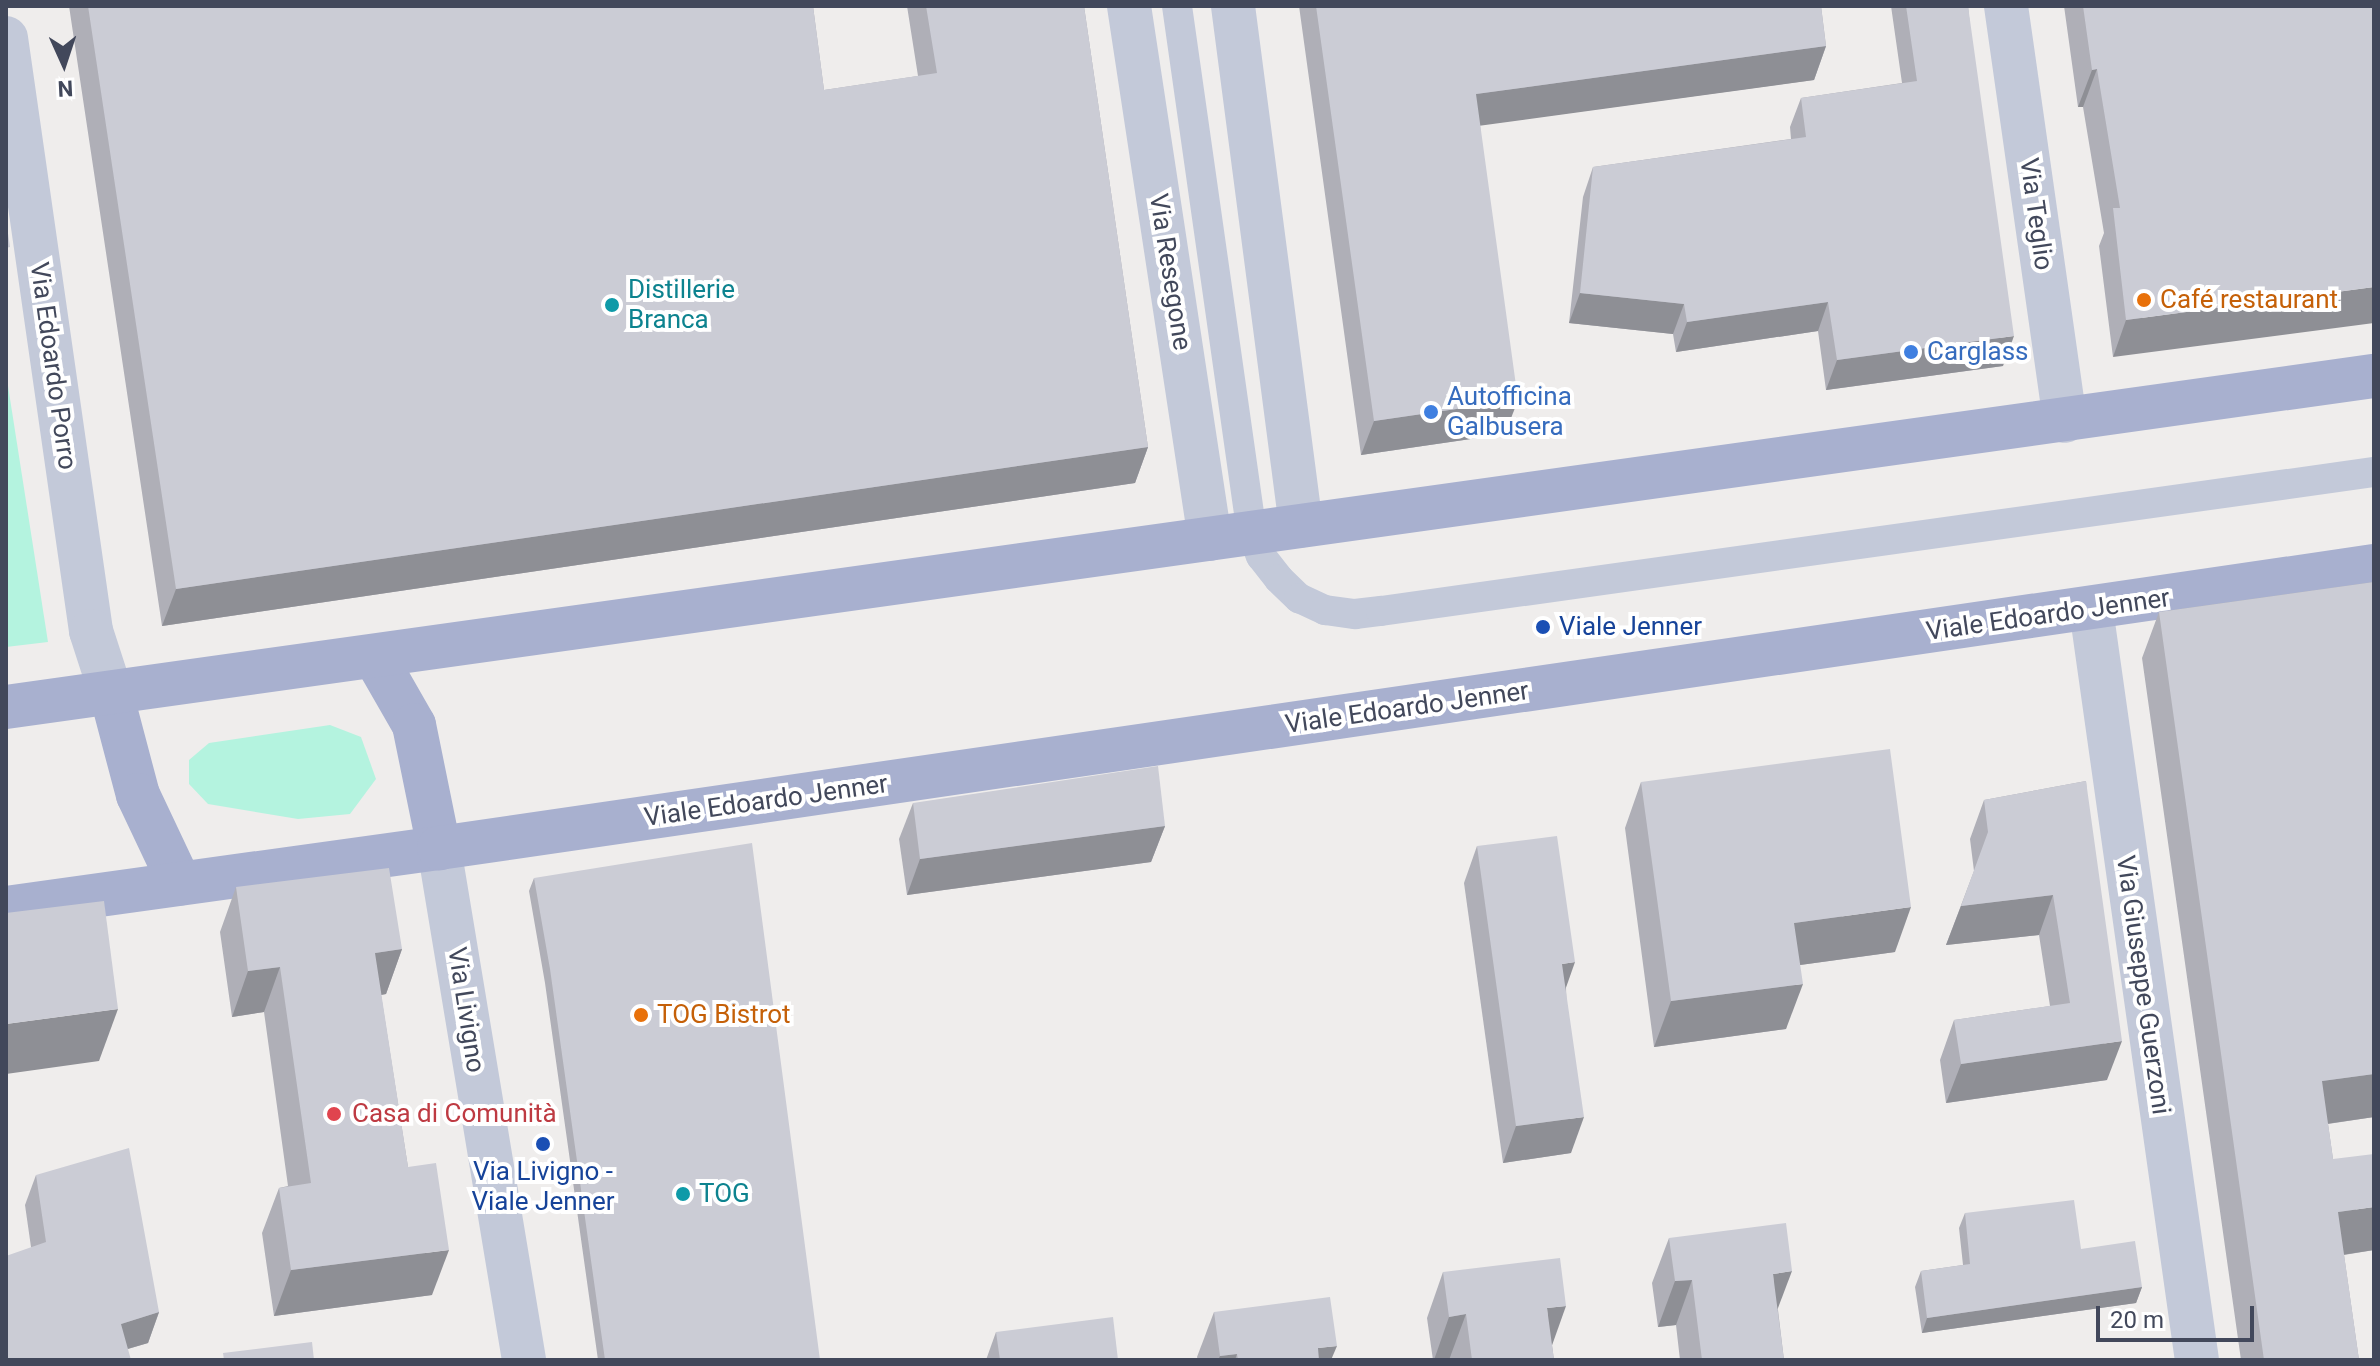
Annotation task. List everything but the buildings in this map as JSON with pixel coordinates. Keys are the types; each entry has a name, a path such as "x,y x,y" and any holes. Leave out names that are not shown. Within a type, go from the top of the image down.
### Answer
{"main road":[{"path":"6,707 2374,376"},
{"name":"Viale Edoardo Jenner","path":"6,908 439,848 2374,566"},
{"path":"375,657 414,725 439,848"},
{"path":"111,693 138,795 180,884"}],"street":[{"name":"Via Resegone","path":"1129,6 1210,539"},
{"path":"1233,6 1301,526"},
{"name":"Via Teglio","path":"2006,6 2065,421"},
{"name":"Via Edoardo Porro","path":"6,38 91,631 111,693"},
{"name":"Via Giuseppe Guerzoni","path":"2091,609 2197,1360"},
{"name":"Via Livigno","path":"439,848 524,1360"}],"lane":[{"name":"Via Resegone","path":"1177,6 1252,534"},
{"path":"1252,534 1261,556 1299,598 1325,610 1355,614 2374,472"}],"green space":[{"path":"6,373 48,642 6,647"},
{"path":"330,725 361,737 376,779 350,814 298,819 208,804 189,784 189,760 209,743"}],"place":[{"name":"Café restaurant","path":"2144,300"},
{"name":"Distillerie Branca","path":"612,305"},
{"name":"Carglass","path":"1911,352"},
{"name":"Autofficina Galbusera","path":"1431,412"},
{"name":"Viale Jenner","path":"1543,627"},
{"name":"TOG Bistrot","path":"641,1015"},
{"name":"Casa di Comunità","path":"334,1114"},
{"name":"Via Livigno - Viale Jenner","path":"543,1144"},
{"name":"TOG","path":"683,1194"}]}
